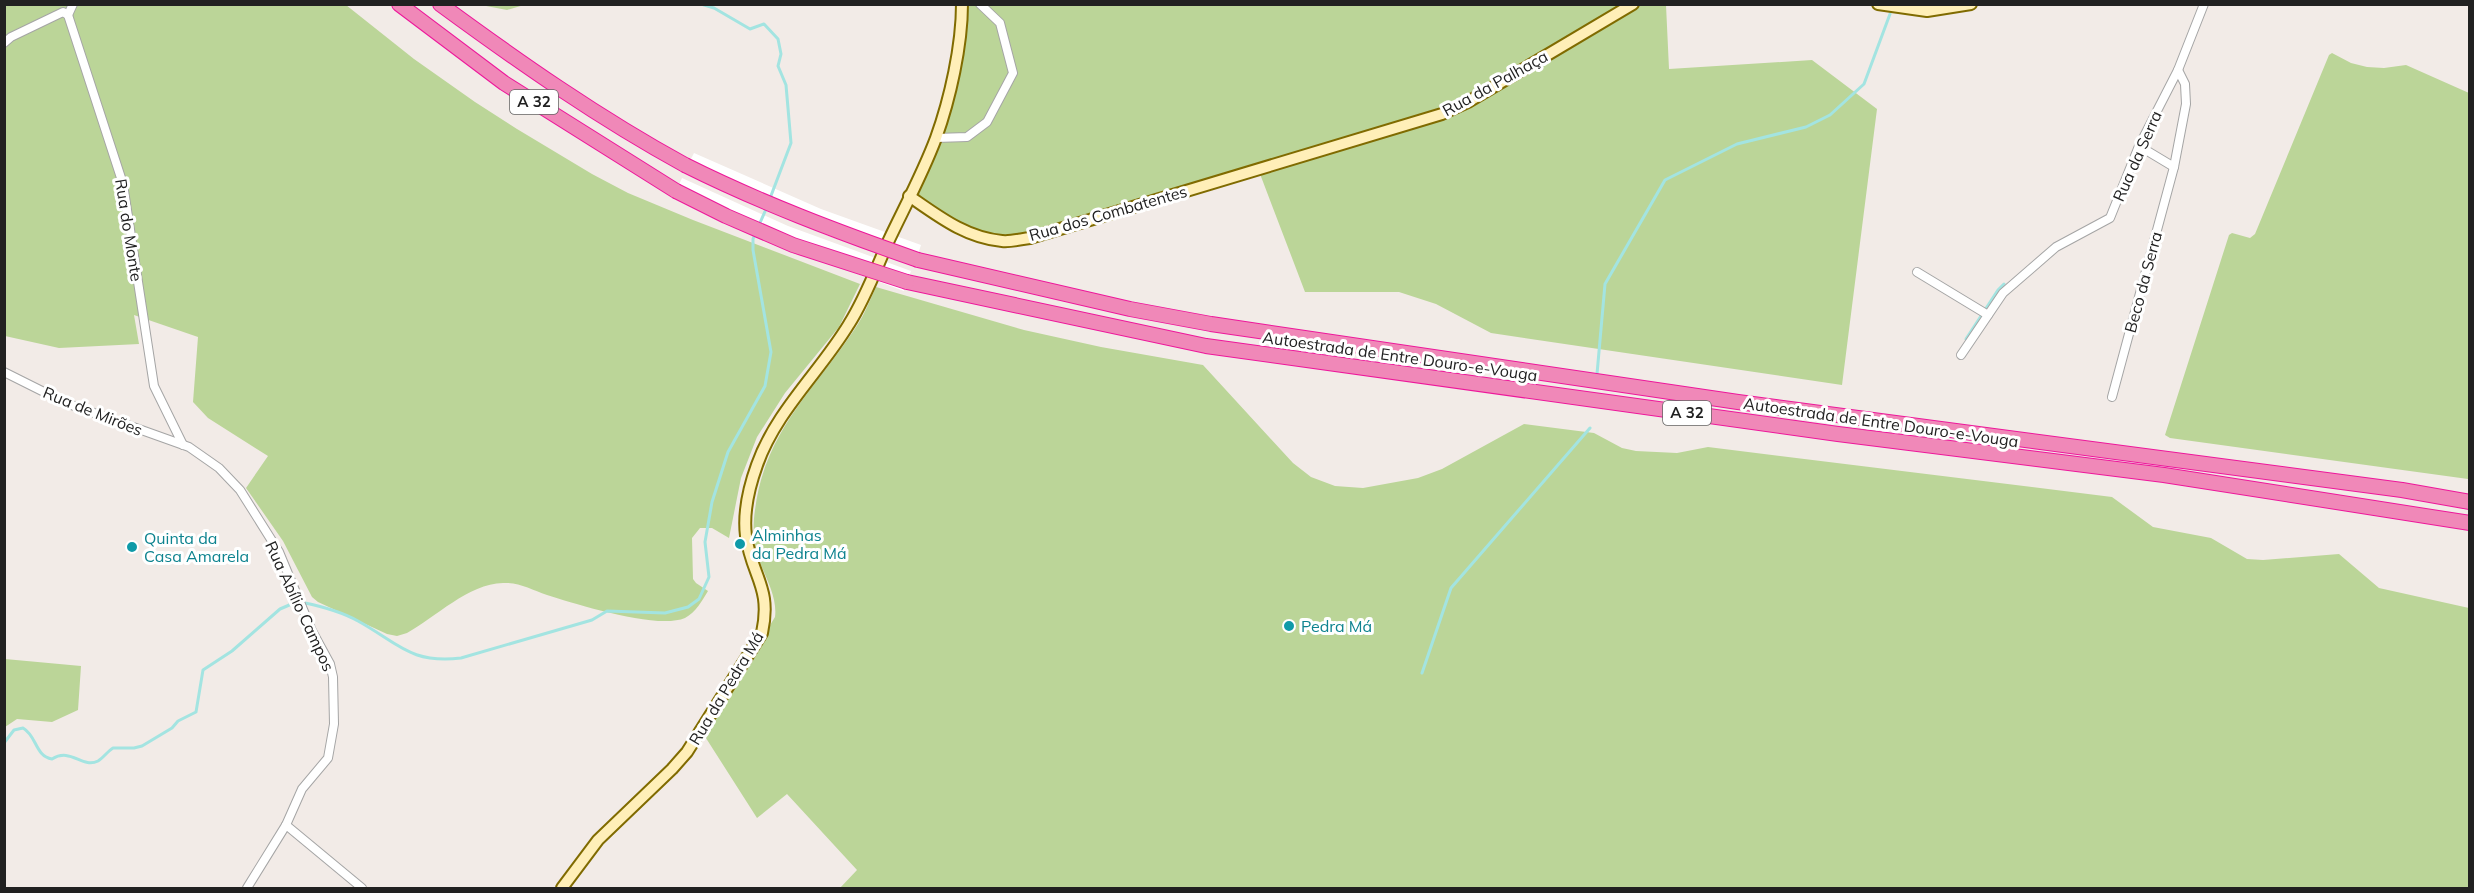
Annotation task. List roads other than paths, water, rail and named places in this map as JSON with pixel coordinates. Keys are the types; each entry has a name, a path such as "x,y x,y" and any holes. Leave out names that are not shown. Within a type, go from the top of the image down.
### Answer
{"highway":[{"name":"Autoestrada de Entre Douro-e-Vouga","path":"399,4 504,83 676,191 793,245 907,282 1206,346 1838,434 2164,475 2469,523"},
{"name":"Autoestrada de Entre Douro-e-Vouga","path":"440,4 515,60 639,140 685,165 738,192 796,216 918,260 1130,309 1211,324 1738,402 2402,490 2469,502"}],"main road":[{"name":"Rua da Pedra Má","path":"562,888 598,840 687,752 762,633 766,614 765,594 750,550 745,522 748,497 756,468 771,435 785,413 850,323 936,138 954,74 962,4"},
{"name":"Rua da Palhaça","path":"1314,152 1442,114 1468,102 1633,4"},
{"path":"1878,4 1928,11 1971,4"},
{"name":"Rua dos Combatentes","path":"909,196 946,222 975,236 1004,242 1030,237 1314,152"}],"street":[{"path":"4,43 11,37 63,12 68,15 73,4"},
{"path":"936,138 967,137 987,122 1013,73 1000,23 980,4"},
{"name":"Rua da Serra","path":"1961,355 2003,293 2056,247 2110,218 2139,146 2178,70 2204,4"},
{"name":"Rua do Monte","path":"68,15 123,183 154,386 183,445"},
{"name":"Beco da Serra","path":"2112,397 2174,167 2186,104 2185,84 2178,70"},
{"path":"2139,146 2174,167"},
{"path":"1917,272 1988,315"},
{"name":"Rua de Mirões","path":"4,372 66,403 183,445"},
{"name":"Rua Abílio Campos","path":"183,445 219,468 240,490 279,552 312,631 330,664 333,676 334,724 328,758 302,789 286,825 247,888"},
{"path":"286,825 362,888"}],"waterway":[{"path":"701,4 714,8 750,29 764,24 778,39 781,54 778,66 786,85 791,143 769,201"},
{"path":"1597,374 1605,284 1665,180 1737,144 1806,127 1830,115 1864,84 1890,14"},
{"path":"759,225 767,207"},
{"path":"305,603 333,610 352,618 417,655 444,659 461,658 592,620 607,611 665,613 688,607 699,599 709,577 705,542 712,502 728,452 765,386 771,352 753,250 755,234"},
{"path":"1966,339 2004,284"},
{"path":"1422,673 1451,588 1590,428"},
{"path":"4,743 14,730 23,728 46,757 52,759 65,755 92,763 100,760 113,748 142,746 172,728 178,721 196,712 203,670 232,651 280,609 294,603"}],"place":[{"name":"Alminhas da Pedra Má","path":"740,544"},
{"name":"Quinta da Casa Amarela","path":"132,547"},
{"name":"Pedra Má","path":"1289,626"}]}
